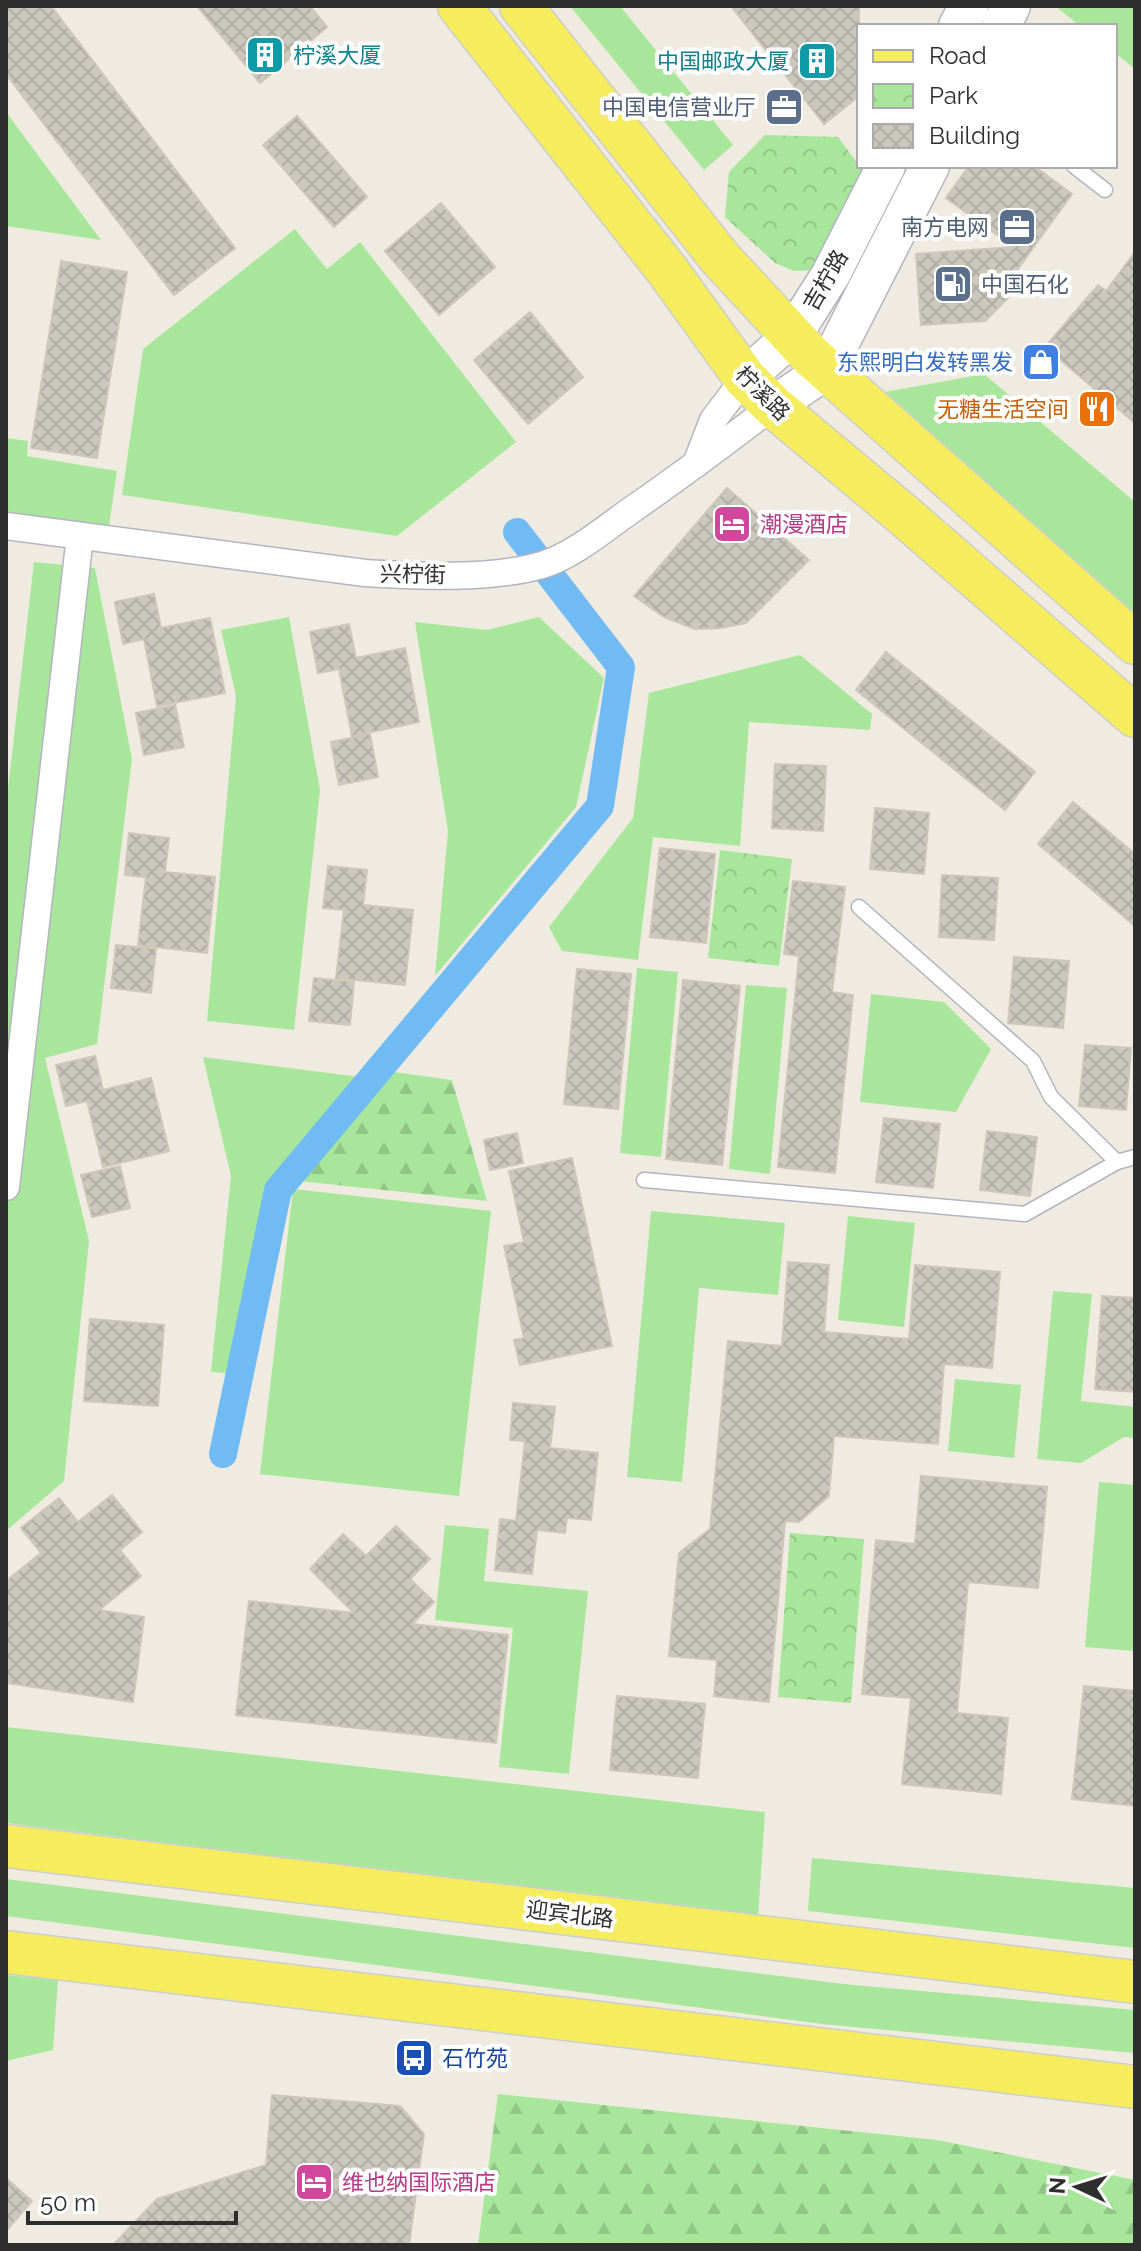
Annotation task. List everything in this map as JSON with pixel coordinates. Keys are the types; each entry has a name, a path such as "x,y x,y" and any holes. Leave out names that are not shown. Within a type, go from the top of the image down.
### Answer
{"main road":[{"name":"柠溪路","path":"459,6 759,392 1135,716"},
{"path":"521,6 720,258 792,336 826,370 1135,643"},
{"path":"959,24 969,6"},
{"path":"1002,24 1011,6"},
{"path":"521,85 558,53"},
{"name":"吉柠路","path":"759,392 831,274 885,168"},
{"path":"759,392 826,370 929,168"},
{"path":"1036,630 1072,587"},
{"name":"迎宾北路","path":"6,1846 1135,1982"},
{"path":"6,1952 1135,2087"}],"street":[{"path":"696,464 713,420 759,392"},
{"name":"兴柠街","path":"6,526 365,573 425,576 486,573 542,565 584,544 696,464 759,392"},
{"path":"6,1187 80,536"}],"lane":[{"path":"1077,168 1105,190"},
{"path":"859,907 1033,1061 1051,1097 1117,1162"},
{"path":"644,1180 1025,1214 1117,1162 1135,1157"}],"green space":[{"path":"570,6 620,6 733,145 704,170"},
{"path":"1055,6 1135,6 1135,69 1117,55 1117,24 1078,24"},
{"path":"6,112 101,240 6,226"},
{"path":"765,135 838,137 857,163 857,168 861,168 867,176 815,270 794,271 775,263 725,217 729,172"},
{"path":"295,229 327,269 360,242 516,442 397,536 122,495 143,349"},
{"path":"984,374 1135,502 1135,614 885,392"},
{"path":"6,438 28,441 27,456 117,471 109,526 6,512"},
{"path":"34,562 95,568 132,759 97,1044 45,1058 89,1241 64,1481 6,1531 6,806"},
{"path":"289,617 320,790 294,1030 207,1021 236,696 221,630"},
{"path":"539,617 604,678 576,807 435,976 448,831 415,622 487,630"},
{"path":"800,655 872,714 870,730 749,722 740,846 653,837 638,960 562,951 549,927 633,818 649,693"},
{"path":"720,850 792,859 779,966 708,958"},
{"path":"637,968 678,972 661,1157 620,1153"},
{"path":"746,985 787,988 770,1174 729,1169"},
{"path":"871,994 944,1002 991,1049 956,1112 860,1102"},
{"path":"203,1057 360,1077 267,1183 228,1373 211,1372 231,1176"},
{"path":"387,1071 452,1080 487,1201 299,1181"},
{"path":"293,1189 491,1211 459,1496 260,1474"},
{"path":"651,1211 785,1223 778,1295 699,1288 682,1482 627,1477"},
{"path":"848,1216 915,1223 904,1327 838,1320"},
{"path":"1053,1291 1092,1294 1081,1401 1135,1407 1135,1438 1124,1437 1081,1463 1037,1459"},
{"path":"955,1379 1021,1385 1014,1458 948,1451"},
{"path":"1099,1482 1135,1485 1135,1651 1085,1647"},
{"path":"445,1525 489,1529 484,1581 588,1591 569,1774 499,1767 513,1628 435,1620"},
{"path":"790,1533 864,1539 851,1703 778,1697"},
{"path":"6,1727 765,1812 758,1917 6,1823"},
{"path":"812,1858 1135,1888 1135,1948 808,1911"},
{"path":"6,1879 843,1984 1135,2010 1135,2053 822,2024 6,1916"},
{"path":"6,1975 58,1980 53,2050 6,2061"},
{"path":"498,2094 937,2140 1135,2180 1135,2245 478,2245"}],"building":[{"path":"6,6 51,6 235,248 174,295 6,74"},
{"name":"柠溪大厦","path":"197,6 310,6 327,27 260,83"},
{"name":"中国邮政大厦","path":"731,6 859,6 857,98 824,124"},
{"path":"297,116 367,197 334,227 263,145"},
{"path":"968,168 1037,168 1072,194 1015,273 1015,291 985,321 921,325 916,254 1014,247 946,198"},
{"path":"441,203 495,267 439,315 385,251"},
{"path":"1135,252 1135,423 1045,347 1098,285 1106,291"},
{"path":"61,261 127,272 97,458 31,448"},
{"path":"530,312 583,377 528,424 474,360"},
{"name":"潮漫酒店","path":"727,488 809,560 746,623 695,629 664,617 634,596"},
{"path":"154,594 161,628 210,618 225,693 157,706 144,639 123,644 115,602"},
{"path":"349,624 356,658 405,648 419,722 352,736 339,669 318,673 310,632"},
{"path":"886,652 1035,772 1005,810 856,690"},
{"path":"175,705 184,747 144,755 136,713"},
{"path":"370,734 378,777 339,785 331,742"},
{"path":"775,764 826,766 823,831 772,828"},
{"path":"1073,802 1135,854 1135,926 1038,844"},
{"path":"875,808 929,813 924,874 870,869"},
{"path":"129,833 169,838 165,872 215,877 207,953 138,945 146,877 125,875"},
{"path":"660,848 715,854 706,943 650,937"},
{"path":"328,866 367,870 363,905 413,910 405,985 336,978 344,910 323,908"},
{"path":"942,875 998,878 994,940 939,937"},
{"path":"793,881 845,887 832,992 853,995 835,1173 778,1167 799,956 784,954"},
{"path":"116,945 156,949 151,993 111,988"},
{"path":"1014,957 1069,961 1063,1028 1008,1023"},
{"path":"577,969 631,974 618,1109 564,1104"},
{"path":"314,978 354,982 350,1025 309,1021"},
{"path":"683,980 740,986 722,1165 666,1159"},
{"path":"1085,1045 1131,1048 1126,1110 1079,1106"},
{"path":"95,1056 103,1090 151,1078 169,1151 103,1167 87,1101 66,1106 56,1065"},
{"path":"884,1118 940,1124 933,1188 876,1182"},
{"path":"987,1131 1037,1137 1030,1196 980,1190"},
{"path":"517,1133 523,1163 490,1170 484,1140"},
{"path":"572,1158 612,1346 520,1365 514,1340 524,1338 504,1246 524,1242 509,1171"},
{"path":"120,1166 130,1208 92,1217 81,1175"},
{"path":"788,1262 829,1265 824,1332 909,1339 915,1265 1000,1272 992,1368 944,1364 938,1444 834,1436 829,1496 799,1522 785,1521 769,1702 714,1696 717,1660 669,1656 679,1553 710,1529 728,1341 782,1346"},
{"path":"1102,1296 1135,1298 1135,1392 1095,1389"},
{"path":"90,1319 164,1325 158,1406 84,1401"},
{"path":"513,1403 555,1407 550,1448 598,1453 591,1520 567,1518 565,1533 537,1530 532,1574 495,1570 500,1519 516,1521 525,1441 510,1440"},
{"path":"921,1476 1047,1487 1038,1588 968,1582 957,1713 1008,1718 1001,1794 902,1784 911,1698 862,1694 876,1540 915,1544"},
{"path":"112,1495 142,1532 120,1550 141,1576 99,1610 144,1617 133,1702 6,1683 6,1581 41,1553 21,1528 59,1498 78,1522"},
{"path":"396,1526 430,1559 410,1579 434,1602 412,1624 508,1635 496,1743 236,1715 249,1601 354,1613 310,1569 343,1534 366,1556"},
{"path":"1084,1686 1135,1691 1135,1806 1072,1799"},
{"path":"617,1696 705,1704 698,1778 610,1770"},
{"name":"维也纳国际酒店","path":"272,2095 400,2106 424,2134 409,2245 113,2245 157,2199 266,2165"},
{"path":"6,2178 32,2201 6,2231"}],"waterway":[{"path":"223,1454 278,1190 600,806 621,667 517,532"}],"place":[{"name":"柠溪大厦","path":"265,55"},
{"name":"中国邮政大厦","path":"817,61"},
{"name":"中国电信营业厅","path":"784,107"},
{"name":"南方电网","path":"1017,227"},
{"name":"中国石化","path":"953,284"},
{"name":"东熙明白发转黑发","path":"1041,362"},
{"name":"无糖生活空间","path":"1097,409"},
{"name":"潮漫酒店","path":"732,524"},
{"name":"石竹苑","path":"414,2058"},
{"name":"维也纳国际酒店","path":"314,2182"}]}
